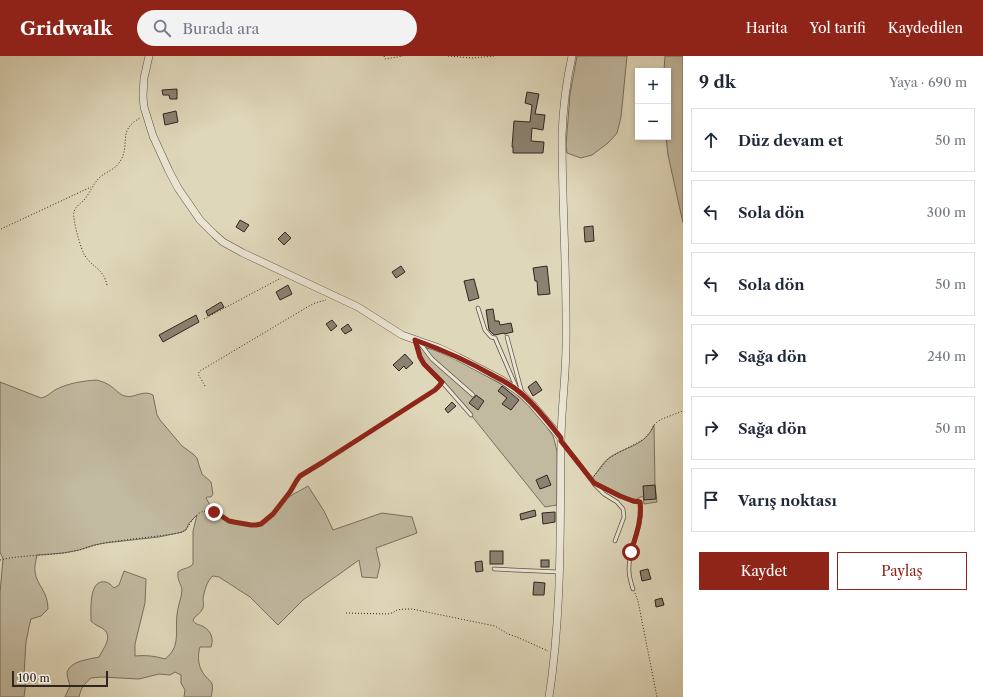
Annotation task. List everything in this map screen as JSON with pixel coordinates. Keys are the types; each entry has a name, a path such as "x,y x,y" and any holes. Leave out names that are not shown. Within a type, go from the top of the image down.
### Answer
{"street":[{"path":"149,56 144,78 144,107 155,141 173,179 209,230 236,250 356,306 402,335 439,348 507,383 520,392 532,404 561,440"},
{"path":"549,697 558,614 561,440 566,345 562,135 564,98 572,56"}],"lane":[{"path":"478,308 485,330 491,337 495,338 520,392"},
{"path":"507,336 520,392"},
{"path":"416,340 420,357 424,364 442,382 471,416"},
{"path":"416,340 432,359 473,395"},
{"path":"561,440 601,492 617,502 623,509 624,516 616,541"},
{"path":"591,480 597,485 620,496 640,502 641,518 629,563 629,571 633,589"},
{"path":"494,569 559,572"}],"path":[{"path":"384,56 385,59 403,56"},
{"path":"448,56 472,58 495,56"},
{"path":"107,285 103,274 85,257 73,217 74,211 87,196 94,184 104,173 115,167 123,157 125,138 129,127 139,119 147,116"},
{"path":"1,229 92,187"},
{"path":"204,319 287,275"},
{"path":"205,386 198,374 200,372 309,306 328,300"},
{"path":"0,560 63,553 105,543 182,532 186,530 197,515 209,510 217,513 229,521 251,525 261,524 273,514 300,476 428,395 442,382"},
{"path":"591,480 609,458 644,439 657,422 683,411"},
{"path":"633,589 639,607 657,697"},
{"path":"346,613 387,614 398,610 412,609 495,626 508,634 554,654"}],"shaded area":[{"path":"577,56 627,56 621,117 617,133 608,143 592,155 581,158 567,153 566,146 570,94"},
{"path":"665,56 683,56 683,223 668,155 666,140 671,140 671,68 664,68"},
{"path":"417,347 432,349 454,358 515,393 528,405 553,436 557,452 557,505 545,507 471,415 424,364"},
{"path":"97,380 108,384 120,394 128,397 142,393 149,393 153,395 157,415 160,420 182,446 197,458 202,474 211,482 213,494 211,497 206,498 214,512 230,521 245,525 255,525 260,523 269,518 286,499 308,486 324,511 333,530 382,513 412,517 417,533 376,548 380,565 377,578 362,577 359,560 303,600 278,625 250,597 219,577 213,576 207,583 202,610 193,620 196,624 206,629 212,638 211,647 200,647 198,659 203,674 212,684 211,697 184,697 185,690 181,683 181,675 175,672 170,675 159,674 139,679 101,677 91,678 83,686 79,697 65,697 70,686 67,675 69,669 80,661 99,657 107,642 108,638 106,631 91,621 91,605 94,588 97,584 105,582 109,583 114,588 119,585 124,571 146,579 145,603 135,644 135,656 150,656 165,659 170,654 175,644 177,612 182,593 178,572 193,564 193,531 197,515 189,523 186,530 182,532 159,537 105,543 63,553 37,555 35,566 36,577 48,603 48,609 41,616 31,619 26,642 24,675 26,681 24,697 0,697 0,593 3,559 0,552 0,382 41,398 70,384"},
{"path":"654,425 655,485 657,502 644,504 643,496 633,501 591,480 606,460 640,442 650,432"}],"building":[{"path":"177,89 177,99 170,99 169,95 163,95 162,90"},
{"path":"527,92 539,94 535,114 545,115 543,130 532,128 531,141 544,142 543,153 513,153 514,121 530,122 532,105 525,103"},
{"path":"176,111 178,122 165,125 163,114"},
{"path":"240,220 249,225 244,232 236,227"},
{"path":"593,226 594,241 585,242 584,227"},
{"path":"285,232 291,238 284,245 278,239"},
{"path":"401,266 405,272 396,278 392,272"},
{"path":"547,266 550,294 538,295 537,281 535,281 533,268"},
{"path":"474,279 479,298 469,301 464,281"},
{"path":"288,285 292,294 280,300 276,292"},
{"path":"221,302 224,307 208,316 206,311"},
{"path":"493,309 495,321 499,321 500,325 511,323 513,332 495,335 489,330 486,310"},
{"path":"196,315 199,322 163,342 159,335"},
{"path":"332,320 337,326 331,331 326,324"},
{"path":"348,324 352,330 345,334 341,329"},
{"path":"405,354 413,363 406,369 404,366 399,371 393,365"},
{"path":"536,381 542,390 533,396 528,387"},
{"path":"502,386 519,400 511,410 502,404 507,398 498,391"},
{"path":"476,395 484,401 478,410 469,403"},
{"path":"452,402 456,406 448,413 445,409"},
{"path":"547,475 551,485 540,489 536,480"},
{"path":"655,485 656,499 644,500 643,486"},
{"path":"535,510 536,516 521,520 520,514"},
{"path":"555,512 555,522 543,524 542,513"},
{"path":"490,551 503,551 503,564 490,564"},
{"path":"541,560 549,560 549,567 541,567"},
{"path":"482,561 483,571 476,572 475,562"},
{"path":"648,569 651,579 642,581 640,571"},
{"path":"534,582 545,583 544,595 533,595"},
{"path":"662,598 664,605 656,607 655,600"}],"route":[{"path":"214,512 229,521 251,525 261,524 273,514 300,476 435,390 442,382 424,364 420,357 415,340 439,348 458,357 512,386 541,414 561,438 561,441 594,483 620,496 640,502 641,518 631,552"}]}
